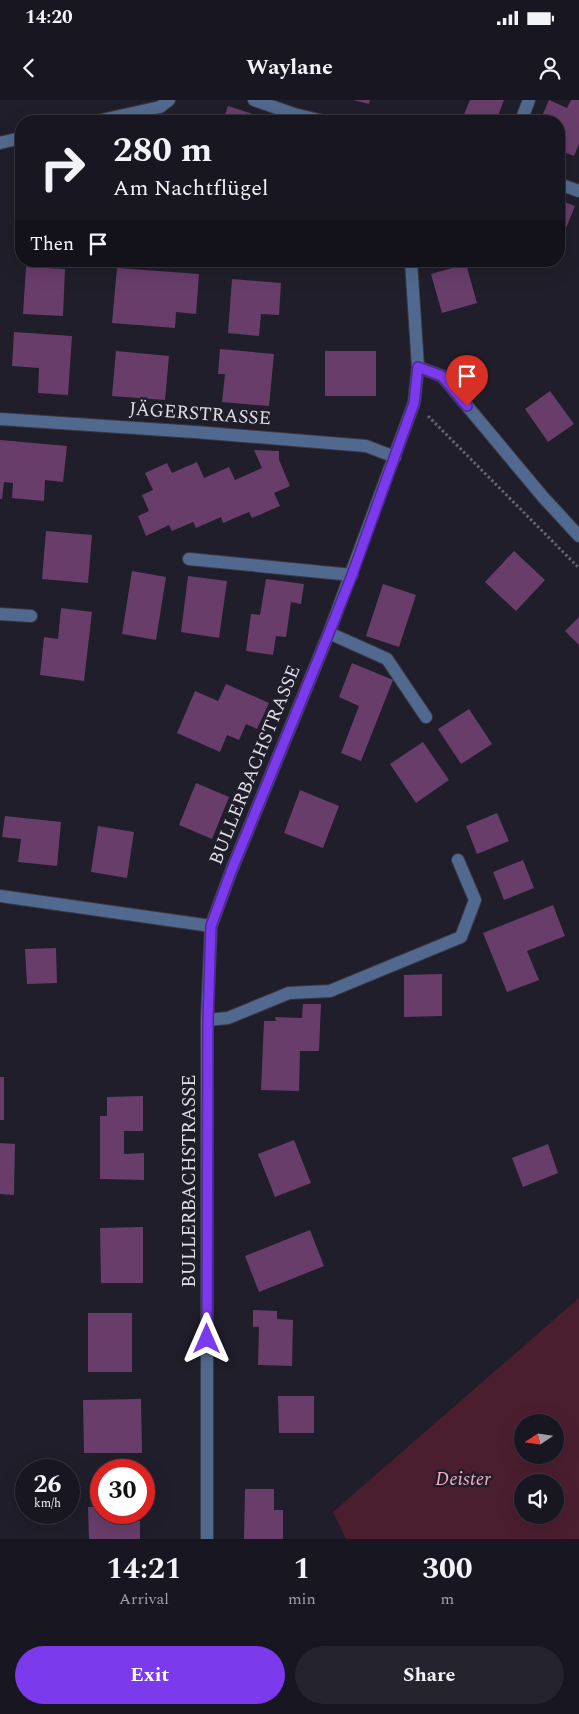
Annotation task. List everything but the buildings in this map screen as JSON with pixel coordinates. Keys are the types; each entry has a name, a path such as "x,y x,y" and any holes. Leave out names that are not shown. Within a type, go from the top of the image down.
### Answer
{"street":[{"path":"123,115 160,107 170,100"},
{"path":"254,100 298,115"},
{"path":"523,115 529,100"},
{"path":"0,143 15,139"},
{"path":"565,186 579,191"},
{"name":"BULLERBACHSTRASSE","path":"207,1539 208,1020 211,926 232,869 352,575 414,403 418,367 411,267"},
{"path":"418,367 442,376 543,497 579,536"},
{"name":"JÄGERSTRASSE","path":"0,419 366,446 395,457"},
{"path":"188,559 352,575"},
{"path":"0,614 32,616"},
{"path":"329,633 387,659 426,717"},
{"path":"208,1020 228,1018 289,993 330,991 461,937 474,900 458,860"},
{"path":"0,896 211,926"}],"path":[{"path":"414,403 579,568"}],"green space":[{"name":"Deister","path":"579,1298 579,1539 346,1539 333,1512"}],"route":[{"path":"207,1339 208,1020 211,926 232,869 352,575 414,403 418,367 442,376 467,406"}]}
